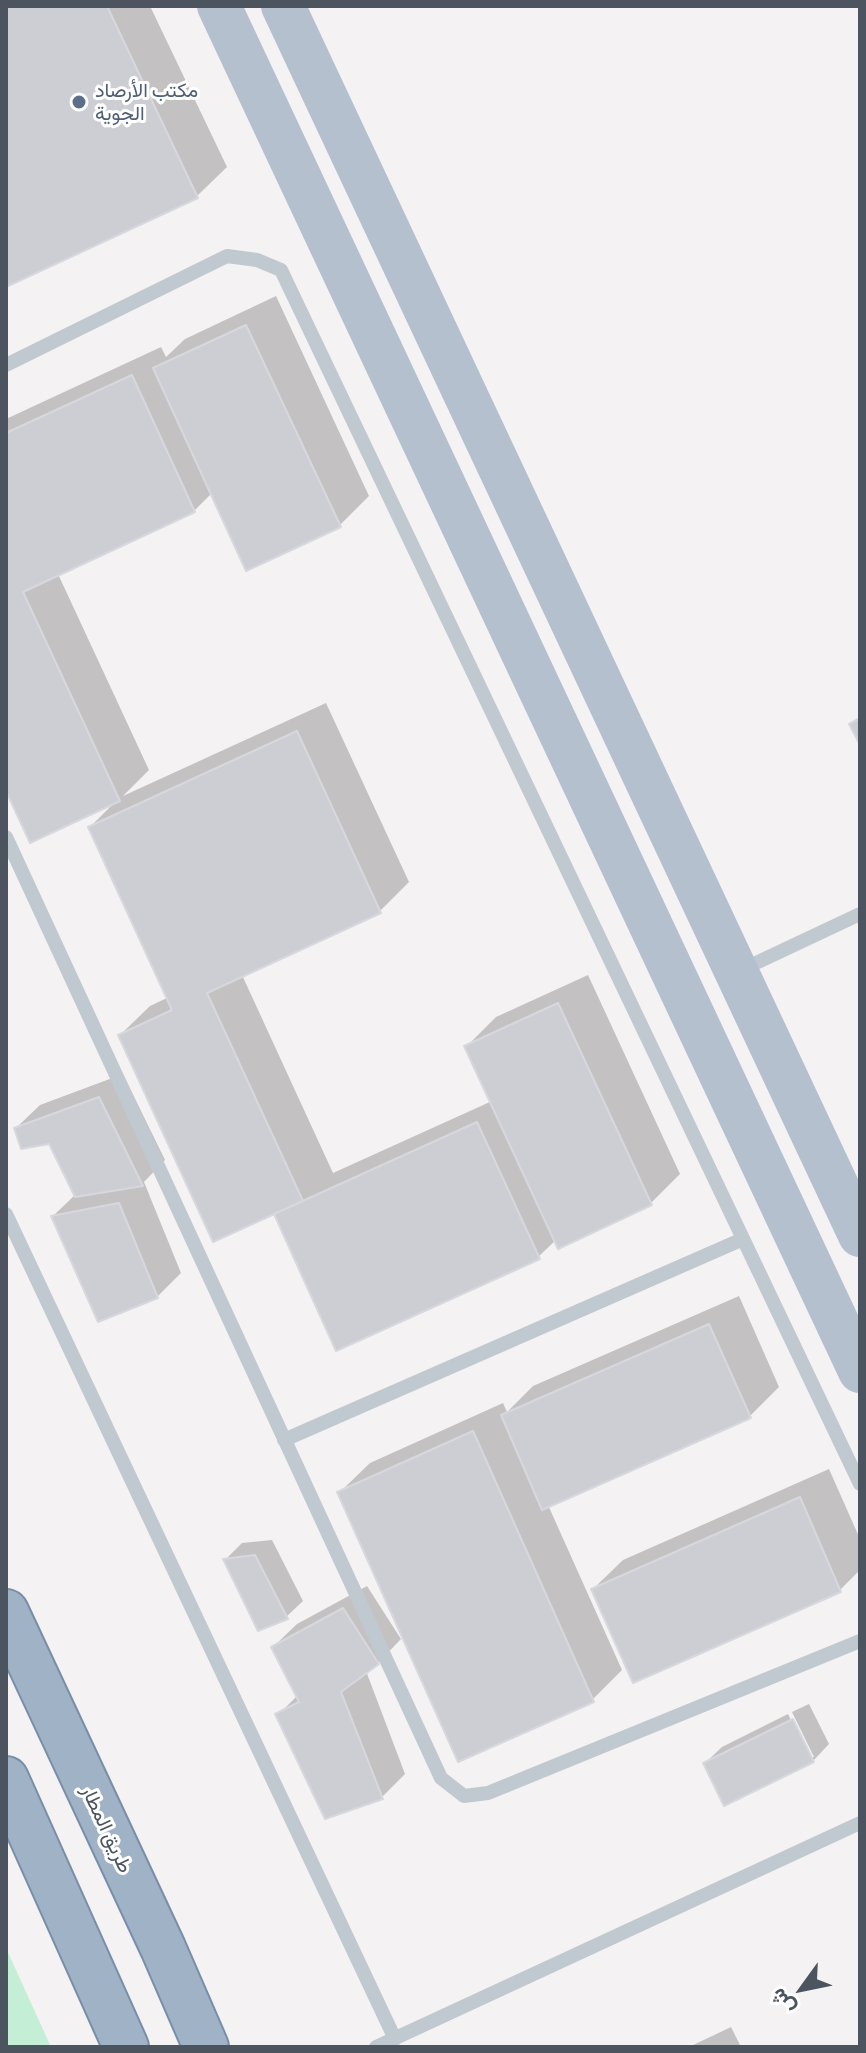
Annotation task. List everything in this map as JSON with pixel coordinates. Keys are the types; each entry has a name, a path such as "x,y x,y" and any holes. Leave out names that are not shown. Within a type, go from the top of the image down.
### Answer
{"highway":[{"name":"طريق المطار","path":"6,1612 206,2047"},
{"path":"6,1779 126,2047"}],"main road":[{"path":"219,6 860,1371"},
{"path":"283,6 860,1235"},
{"path":"701,1032 745,990"}],"lane":[{"path":"6,365 227,256 257,260 281,270 860,1484"},
{"path":"6,837 441,1778 464,1796 488,1793 860,1641"},
{"path":"745,990 860,914"},
{"path":"6,1214 395,2039"},
{"path":"284,1440 743,1239"},
{"path":"376,2047 860,1823"}],"green space":[{"path":"6,1948 51,2047 6,2047"}],"building":[{"name":"مكتب الأرصاد الجوية","path":"6,6 107,6 198,198 6,287"},
{"path":"246,325 341,527 246,571 153,368"},
{"path":"132,375 195,512 23,592 120,801 30,843 6,791 6,433"},
{"path":"860,718 860,745 849,724"},
{"path":"297,731 381,913 207,993 303,1201 213,1242 118,1035 172,1010 88,827"},
{"path":"558,1003 652,1205 558,1249 464,1046"},
{"path":"99,1097 143,1186 75,1197 49,1144 21,1149 14,1128"},
{"path":"477,1122 540,1259 336,1351 274,1214"},
{"path":"119,1203 158,1298 98,1322 51,1216"},
{"path":"709,1324 751,1418 542,1510 501,1415"},
{"path":"473,1431 594,1702 458,1762 337,1492"},
{"path":"800,1497 841,1592 633,1683 591,1589"},
{"path":"255,1555 288,1619 258,1631 223,1559"},
{"path":"343,1608 379,1664 341,1692 383,1799 325,1819 275,1714 299,1702 271,1647"},
{"path":"793,1719 814,1762 724,1806 703,1763"}],"place":[{"name":"مكتب الأرصاد الجوية","path":"79,102"}]}
